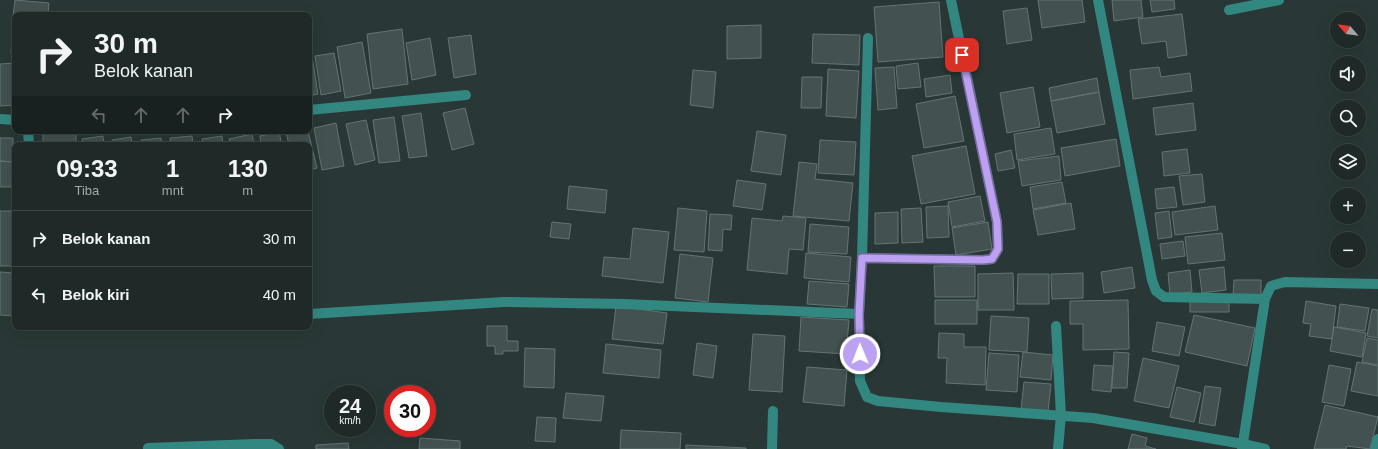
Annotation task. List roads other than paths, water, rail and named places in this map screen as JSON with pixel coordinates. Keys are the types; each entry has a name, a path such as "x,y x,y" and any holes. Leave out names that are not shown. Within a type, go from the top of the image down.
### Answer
{"street":[{"path":"862,258 983,260 992,259 998,249 997,222 951,0"},
{"path":"1098,0 1152,280 1156,291 1164,297 1265,299"},
{"path":"1229,10 1279,0"},
{"path":"868,38 859,314 860,381 864,392 872,399 941,407 1093,418 1265,449"},
{"path":"312,110 466,95"},
{"path":"0,119 12,120"},
{"path":"1243,446 1265,299 1271,286 1285,282 1378,284"},
{"path":"312,314 504,302 625,304 859,314"},
{"path":"1056,326 1061,415 1058,449"},
{"path":"772,449 773,410"},
{"path":"1375,449 1378,439"},
{"path":"148,448 188,448 271,444 279,449"}]}
